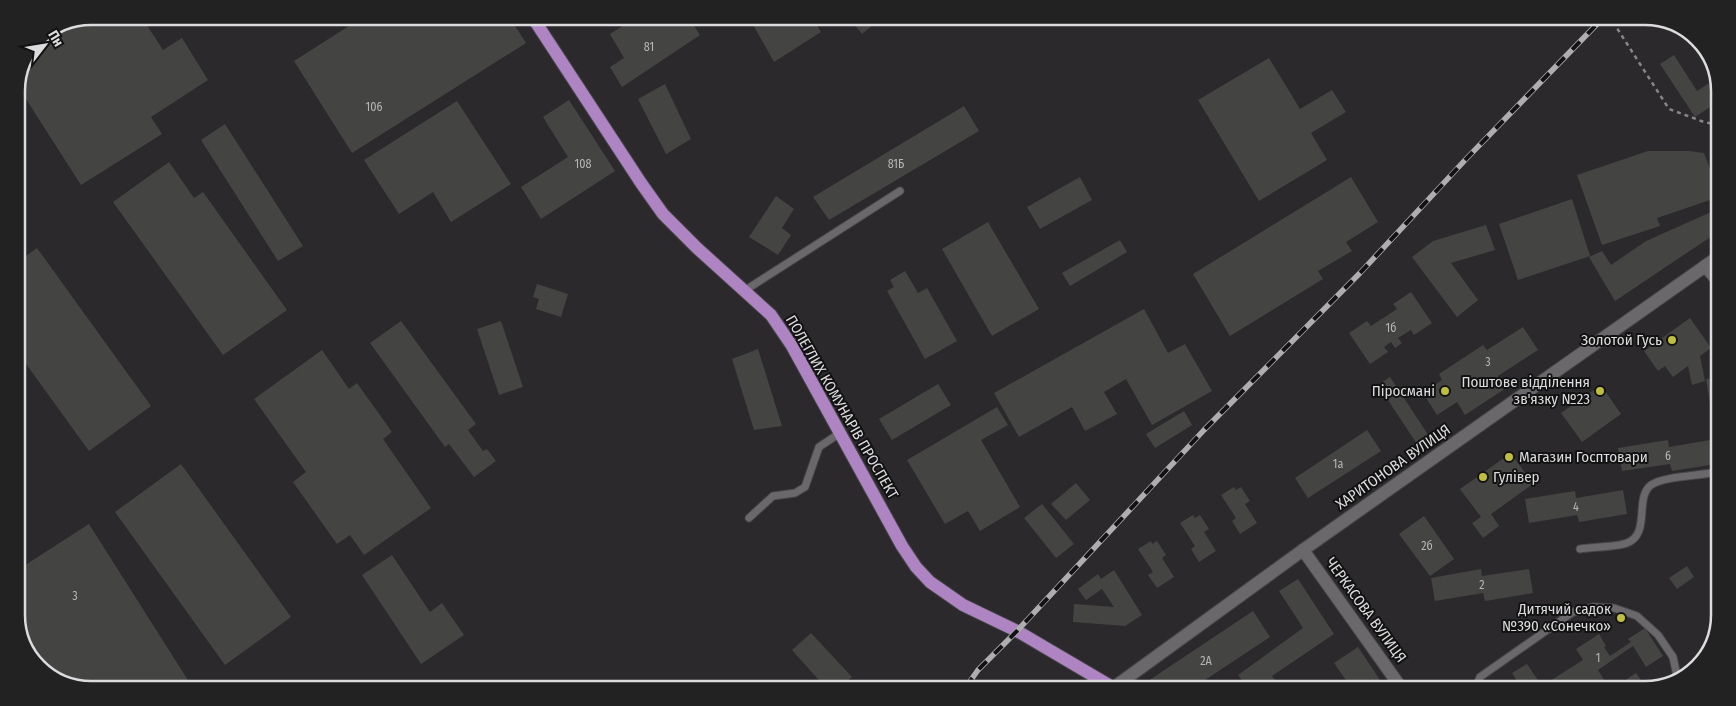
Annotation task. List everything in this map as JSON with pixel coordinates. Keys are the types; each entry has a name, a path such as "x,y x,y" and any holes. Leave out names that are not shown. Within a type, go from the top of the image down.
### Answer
{"main road":[{"name":"ПОЛЕГЛИХ КОМУНАРІВ ПРОСПЕКТ","path":"538,25 640,183 664,214 771,315 792,346 902,546 916,567 930,582 963,605 1017,630 1101,681"}],"street":[{"name":"ХАРИТОНОВА ВУЛИЦЯ","path":"1123,681 1303,550 1711,262"},
{"path":"1706,266 1711,272"},
{"name":"ЧЕРКАСОВА ВУЛИЦЯ","path":"1303,550 1396,681"}],"lane":[{"path":"744,291 900,191"},
{"path":"749,518 773,496 795,493 804,487 819,447 840,433"},
{"path":"1580,549 1627,543 1636,537 1640,528 1645,492 1652,485 1663,481 1711,473"},
{"path":"1478,681 1480,677 1573,612 1594,607 1614,608 1637,616 1658,635 1673,657 1676,673"}],"path":[{"path":"1615,25 1669,109 1711,123"}],"building":[{"path":"91,25 147,25 163,50 182,38 208,80 151,117 162,134 81,185 25,98 27,74 39,51 47,41 70,28"},
{"path":"350,25 514,25 526,43 352,153 294,61"},
{"path":"624,25 694,25 700,35 622,87 610,67 624,58 610,34"},
{"path":"753,25 817,25 821,32 774,62"},
{"path":"855,25 873,25 862,34"},
{"path":"1674,55 1697,91 1711,82 1711,106 1695,117 1660,64"},
{"path":"1269,58 1300,109 1332,90 1346,112 1311,133 1327,160 1259,201 1198,100"},
{"path":"665,84 691,139 666,154 638,99"},
{"path":"569,100 615,171 541,219 521,187 568,157 543,117"},
{"path":"457,101 511,184 451,222 433,192 399,214 364,160"},
{"path":"964,106 979,131 829,220 813,197"},
{"path":"225,124 303,246 278,261 201,140"},
{"path":"1648,151 1704,153 1711,171 1711,200 1657,218 1660,226 1602,245 1577,175"},
{"path":"169,162 194,198 203,192 287,310 223,355 113,202"},
{"path":"1080,177 1092,200 1040,229 1027,207"},
{"path":"1351,177 1378,222 1346,242 1352,251 1318,271 1323,279 1230,336 1193,274"},
{"path":"776,196 794,209 782,228 791,235 778,255 749,237"},
{"path":"1572,199 1590,256 1518,280 1499,224"},
{"path":"1711,212 1711,237 1615,301 1589,257 1602,251 1611,265 1646,241"},
{"path":"988,222 1039,309 992,336 942,249"},
{"path":"1486,225 1495,250 1451,263 1478,300 1457,317 1412,257 1433,241"},
{"path":"1120,240 1127,252 1070,286 1062,273"},
{"path":"37,248 151,406 89,451 25,362 25,257"},
{"path":"905,271 918,293 927,288 957,341 925,359 887,291 894,287 890,280"},
{"path":"537,284 568,294 561,317 536,309 539,299 533,297"},
{"path":"1411,292 1432,323 1414,335 1411,330 1398,338 1402,343 1395,348 1391,342 1384,347 1388,352 1370,364 1349,333 1367,321 1371,326 1397,309 1393,304"},
{"path":"1144,309 1168,353 1185,344 1212,391 1152,425 1126,379 1104,392 1117,414 1085,431 1072,407 1019,437 994,393"},
{"path":"1690,318 1711,348 1700,356 1705,381 1692,385 1688,366 1673,377 1665,366 1658,371 1644,351"},
{"path":"401,321 476,424 468,430 483,451 487,449 496,461 474,477 449,444 445,447 370,343"},
{"path":"501,321 523,387 499,395 477,329"},
{"path":"1523,327 1538,350 1498,376 1506,388 1465,415 1457,402 1437,415 1423,393 1442,380 1439,374 1483,345 1487,350"},
{"path":"758,349 782,426 754,430 732,359"},
{"path":"322,350 349,389 357,383 392,432 383,439 431,508 364,555 350,535 337,544 293,482 306,472 254,399"},
{"path":"1390,377 1429,436 1417,444 1378,385"},
{"path":"1706,379 1711,379 1711,403 1710,403"},
{"path":"938,384 951,405 892,440 879,419"},
{"path":"1601,385 1621,414 1582,442 1561,413"},
{"path":"997,407 1008,425 981,440 1020,507 980,531 968,511 945,524 907,460"},
{"path":"1184,411 1192,425 1155,448 1146,434"},
{"path":"1367,430 1381,451 1308,498 1295,478"},
{"path":"1668,440 1669,447 1711,440 1711,465 1672,471 1670,464 1622,471 1618,448"},
{"path":"1511,453 1533,484 1491,514 1499,526 1483,538 1472,523 1481,517 1460,489"},
{"path":"181,464 291,617 225,665 115,512"},
{"path":"1076,483 1090,500 1066,520 1051,504"},
{"path":"1234,487 1236,490 1241,487 1250,501 1245,504 1257,523 1240,534 1232,521 1236,518 1221,495"},
{"path":"1623,490 1627,514 1579,522 1577,515 1529,523 1525,499 1575,491 1576,498"},
{"path":"1042,504 1074,544 1056,558 1024,518"},
{"path":"1193,515 1195,518 1200,515 1209,529 1204,532 1216,551 1199,562 1191,549 1195,546 1180,523"},
{"path":"1424,516 1454,559 1430,576 1399,534"},
{"path":"89,524 188,681 91,681 78,680 58,672 44,662 28,636 25,620 25,565"},
{"path":"1151,541 1152,544 1157,541 1166,555 1162,558 1174,577 1157,588 1148,575 1153,572 1138,549"},
{"path":"392,555 430,612 442,603 464,635 421,664 362,575"},
{"path":"1687,566 1694,577 1677,589 1669,578"},
{"path":"1481,569 1482,576 1529,569 1533,593 1485,601 1483,593 1435,601 1431,578"},
{"path":"1114,570 1142,615 1125,626 1073,622 1074,604 1114,607 1102,589 1086,600 1078,589 1098,574 1101,579"},
{"path":"1298,579 1334,634 1272,676 1276,681 1243,681 1238,675 1303,628 1279,591"},
{"path":"1253,611 1270,637 1204,681 1148,681"},
{"path":"1645,628 1663,656 1646,667 1633,646 1598,670 1605,681 1550,681 1583,660 1576,649 1599,634 1610,656 1631,642 1628,639"},
{"path":"811,633 852,677 847,681 820,681 792,650"},
{"path":"1358,647 1381,681 1346,681 1334,663"},
{"path":"1527,664 1539,681 1517,681 1512,673"},
{"path":"1636,673 1642,681 1624,681"}],"railway":[{"path":"970,681 978,670 1017,631 1204,430 1360,273 1467,158 1596,25"}],"place":[{"name":"Золотой Гусь","path":"1672,340"},
{"name":"Піросмані","path":"1445,391"},
{"name":"Поштове відділення зв'язку №23","path":"1600,391"},
{"name":"Магазин Госптовари","path":"1509,457"},
{"name":"Гулівер","path":"1483,477"},
{"name":"Дитячий садок №390 «Сонечко»","path":"1621,618"}]}
